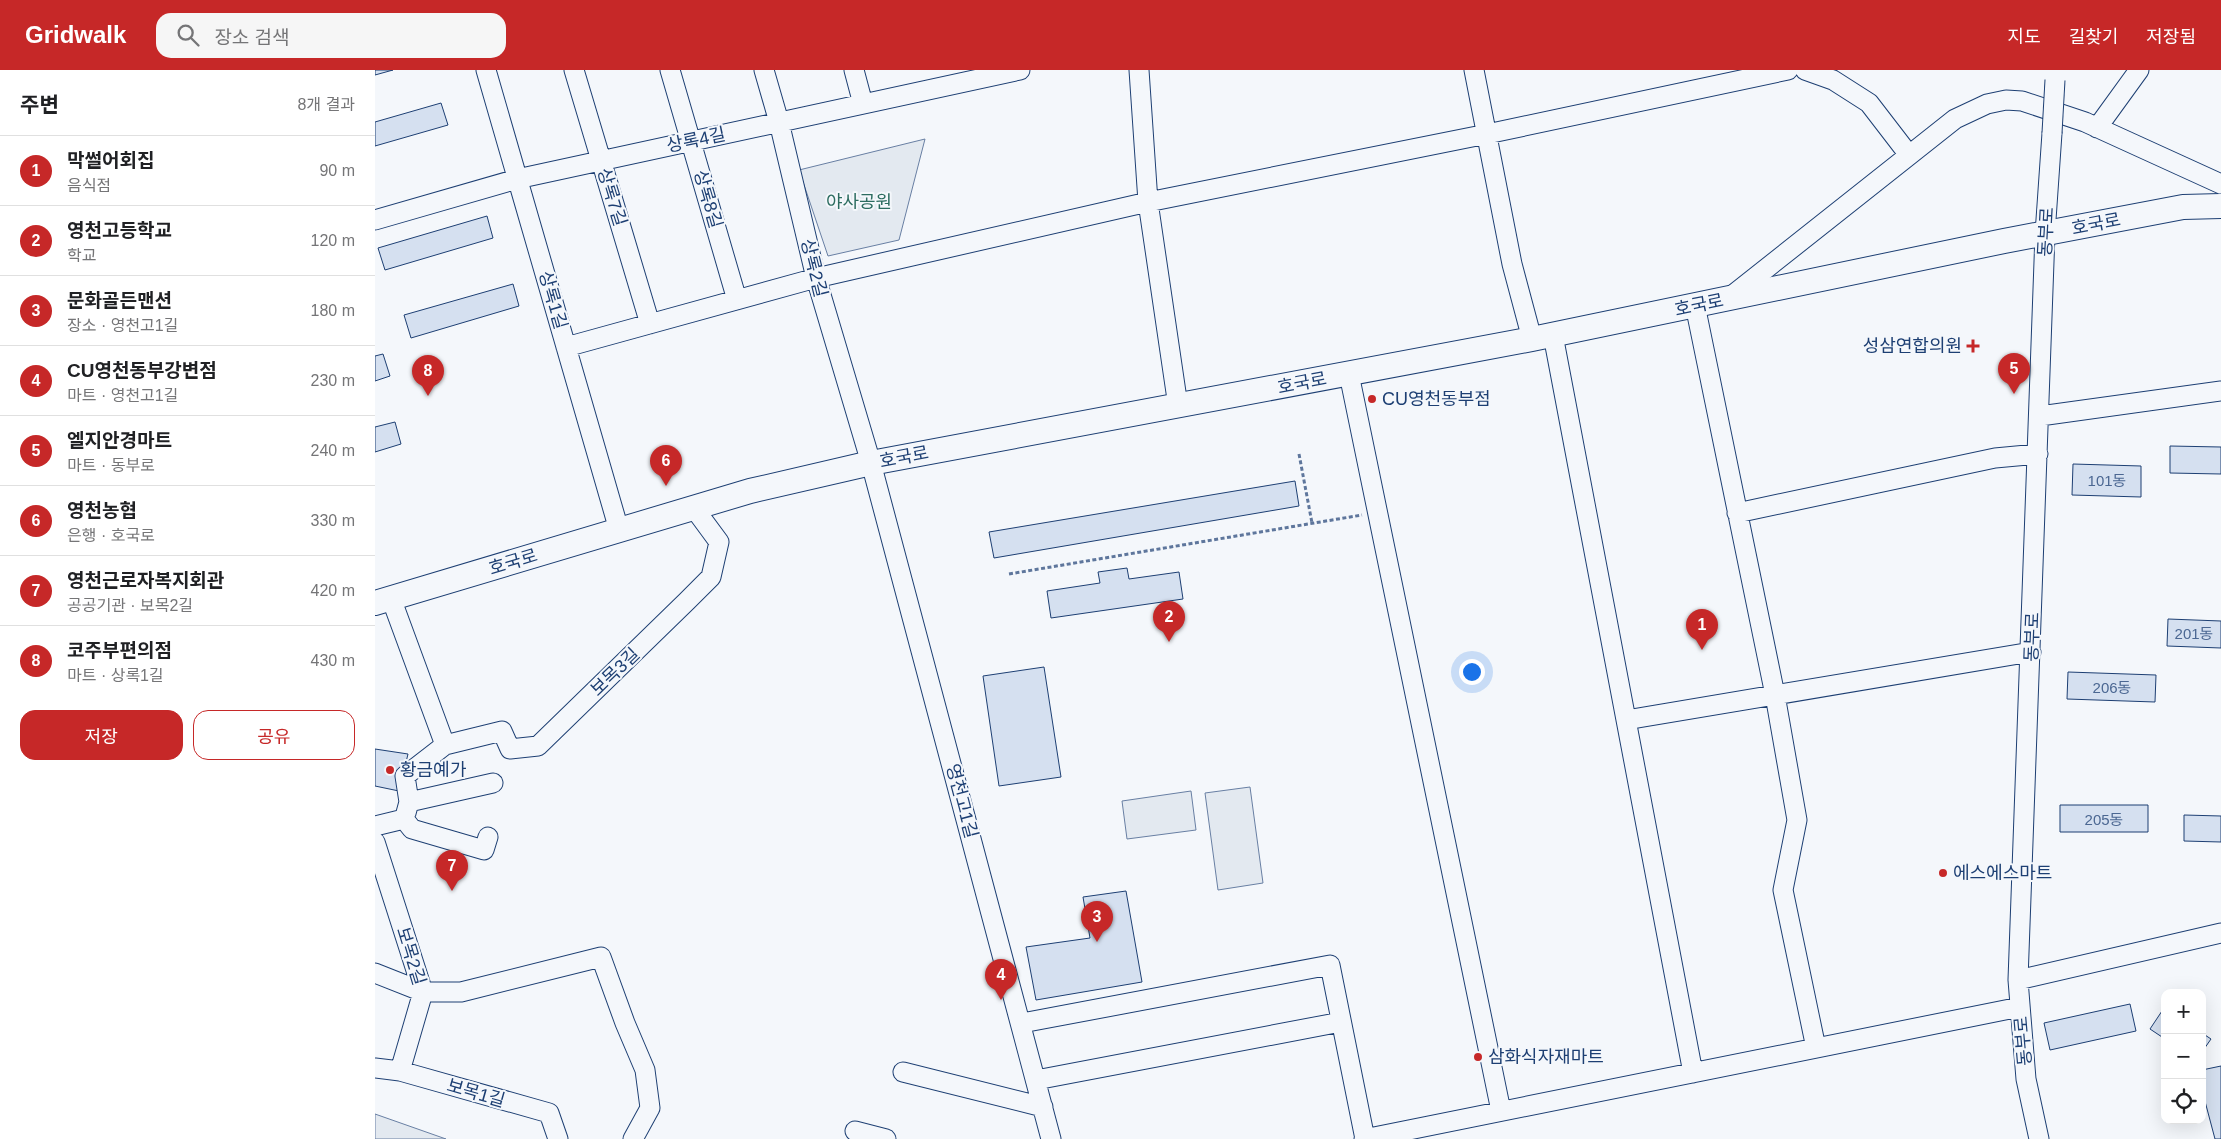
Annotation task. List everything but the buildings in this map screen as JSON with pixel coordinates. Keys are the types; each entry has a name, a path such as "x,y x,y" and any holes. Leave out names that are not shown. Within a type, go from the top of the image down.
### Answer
{"main road":[{"name":"호국로","path":"383,601 750,491 871,463 1543,337 2183,207 2221,206"}],"street":[{"name":"상록1길","path":"486,70 619,530"},
{"name":"상록7길","path":"575,70 650,324"},
{"name":"상록8길","path":"671,70 737,300"},
{"name":"상록2길","path":"764,70 779,122 816,278 871,463"},
{"path":"854,70 863,104"},
{"name":"상록4길","path":"375,220 517,179 863,104 944,78 1020,70"},
{"path":"1139,70 1148,202 1178,406"},
{"path":"1474,70 1513,264 1543,337 1626,720 1693,1073"},
{"path":"567,347 816,278 1148,202 1487,134 1755,73 1787,70"},
{"path":"1805,70 1833,75 1869,103 1909,155"},
{"path":"2097,128 2139,70"},
{"name":"동부로","path":"2039,1139 2026,1079 2018,980 2040,416 2045,234 2056,75"},
{"path":"1729,298 1955,119 1987,104 2006,100 2038,106 2097,128 2221,184"},
{"path":"1695,305 1775,695 1797,820 1783,890 1816,1048"},
{"path":"1349,374 1501,1111"},
{"path":"2040,416 2221,391"},
{"path":"1737,513 1995,458 2038,454"},
{"name":"영천고1길","path":"871,463 1022,1023 1051,1139"},
{"name":"보목3길","path":"445,745 502,731 510,748 539,746 711,577 719,542 694,508"},
{"name":"호국로","path":"383,601 445,745"},
{"path":"1626,720 2031,652"},
{"path":"445,745 405,776 406,811 412,829 484,850 488,838"},
{"path":"375,826 406,811 493,784"},
{"name":"보목2길","path":"375,842 423,992 400,1071"},
{"path":"2018,980 2221,933"},
{"path":"375,973 423,992 461,992 601,957 625,1023 645,1070 650,1108 633,1139"},
{"path":"1022,1023 1330,965 1365,1139 2020,1007"},
{"path":"1036,1080 1341,1022"},
{"name":"보목1길","path":"375,1068 400,1071 549,1113 558,1139"},
{"path":"903,1072 1043,1107"},
{"path":"855,1131 886,1139"}],"path":[{"path":"1299,454 1311,523"},
{"path":"1009,574 1378,512"}],"green space":[{"name":"야사공원","path":"925,139 899,240 828,256 799,170"},
{"path":"1250,787 1263,883 1218,890 1205,793"},
{"path":"1191,791 1196,830 1127,839 1122,801"},
{"path":"375,1114 446,1139 375,1139"}],"place":[{"name":"성삼연합의원","path":"1973,346"},
{"name":"엘지안경마트","path":"2014,394"},
{"name":"코주부편의점","path":"428,396"},
{"name":"CU영천동부점","path":"1372,399"},
{"name":"영천농협","path":"666,486"},
{"name":"영천고등학교","path":"1169,642"},
{"name":"막썰어회집","path":"1702,650"},
{"name":"황금예가","path":"390,770"},
{"name":"에스에스마트","path":"1943,873"},
{"name":"영천근로자복지회관","path":"452,891"},
{"name":"문화골든맨션","path":"1097,942"},
{"name":"CU영천동부강변점","path":"1001,1000"},
{"name":"삼화식자재마트","path":"1478,1057"}]}
